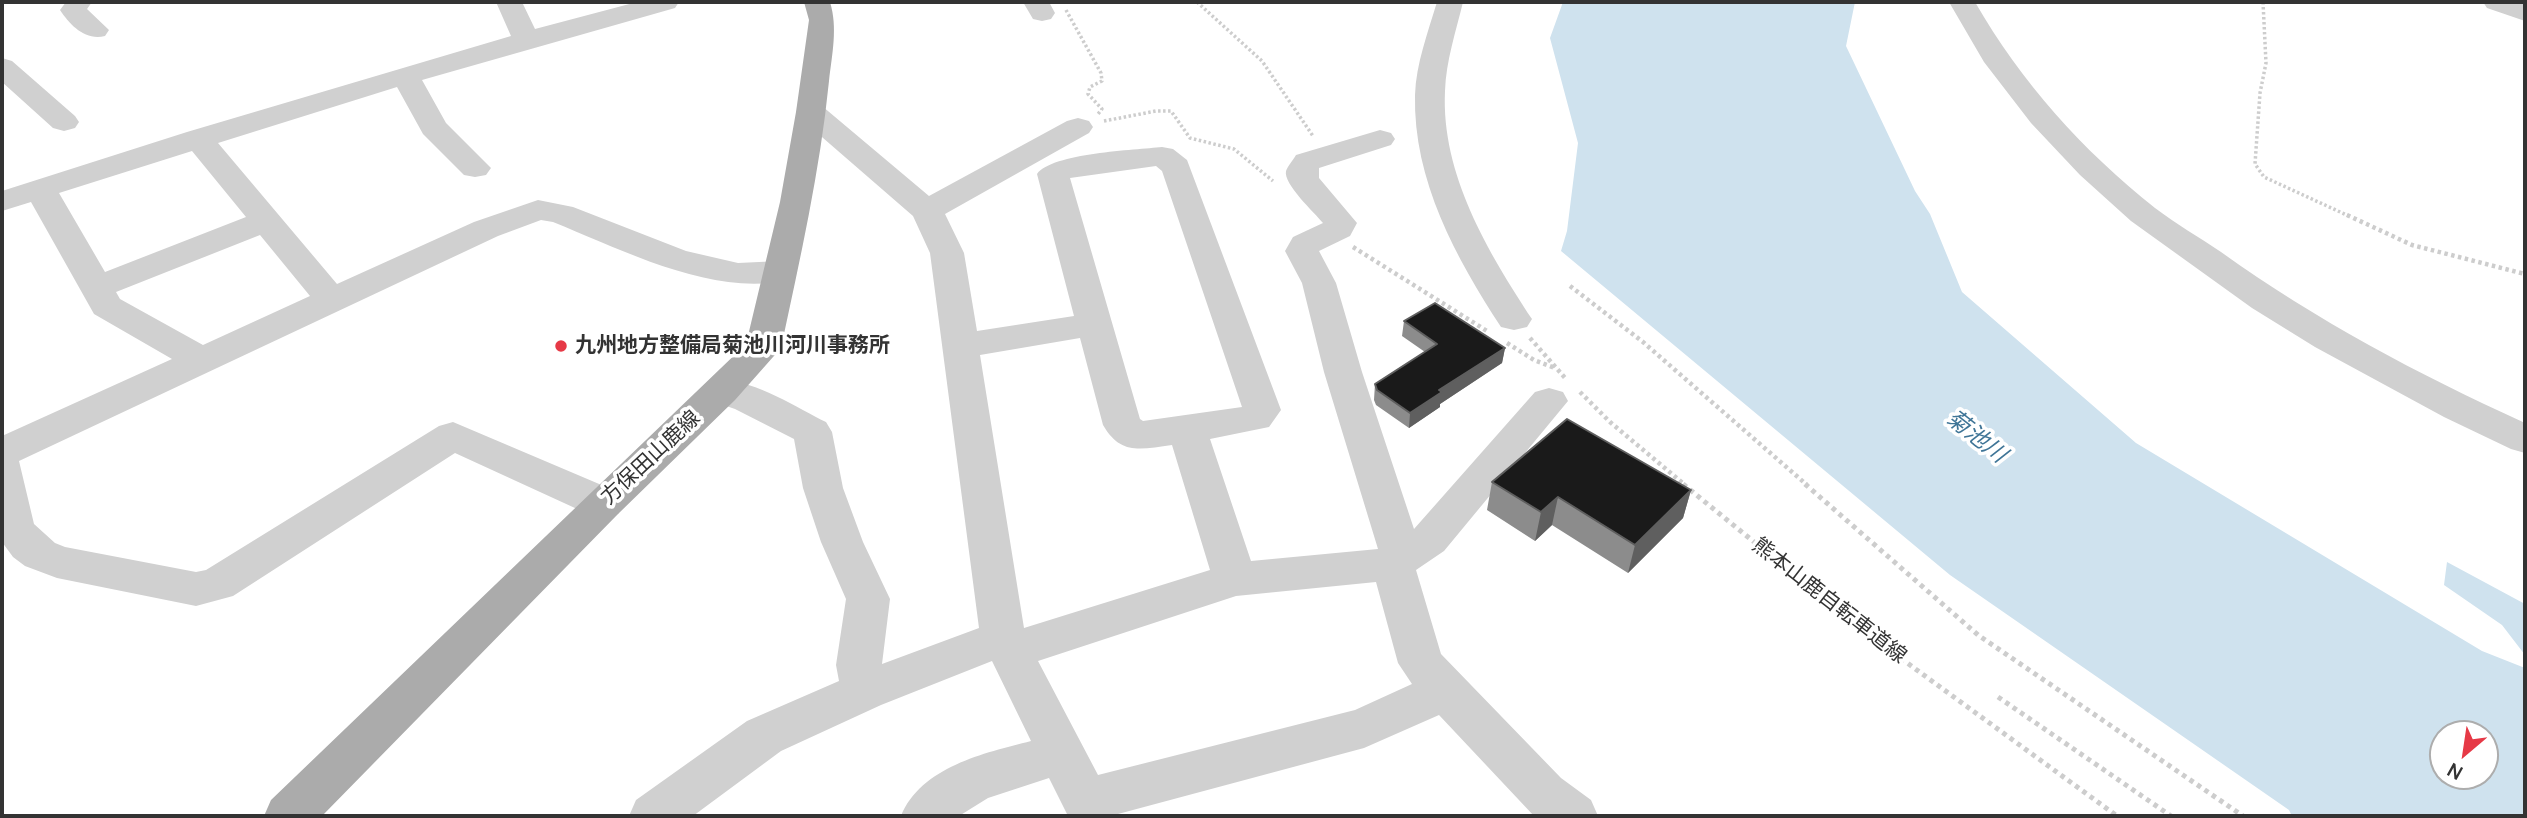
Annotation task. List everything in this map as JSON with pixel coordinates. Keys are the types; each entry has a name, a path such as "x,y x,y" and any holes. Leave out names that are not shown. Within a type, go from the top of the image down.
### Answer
{"main road":[{"name":"方保田山鹿線","path":"289,816 603,503 722,391 763,348 811,112 822,20 817,2"}],"street":[{"path":"79,2 73,10 95,30"},
{"path":"509,2 526,39"},
{"path":"2,201 405,75 666,2"},
{"path":"1450,2 1430,94 1436,160 1455,215 1485,274 1514,319"},
{"path":"1962,2 2017,88 2076,153 2144,214 2263,299 2363,359 2410,385 2525,439"},
{"path":"2496,2 2525,13"},
{"path":"2,67 64,122"},
{"path":"405,75 433,128 475,168"},
{"path":"811,112 927,211 947,253 1007,645 1090,808 1364,728 1446,690"},
{"path":"927,211 1087,122"},
{"path":"198,138 332,300"},
{"path":"1380,139 1307,162 1302,171 1303,180 1340,223 1338,229 1305,244 1301,251 1319,283 1397,560 1421,663 1543,794 1573,816"},
{"path":"1163,156 1176,167 1262,410 1255,418 1187,430 1135,436 1122,425 1054,174 1065,169 1163,156"},
{"path":"40,189 107,306 202,360"},
{"path":"2,452 486,229 538,210 561,214 674,258 738,274 780,272"},
{"path":"97,287 266,221"},
{"path":"960,346 1094,324"},
{"path":"654,816 764,736 864,691 1007,645 1235,579 1397,560 1429,540 1553,384"},
{"path":"722,391 749,400 812,432 824,488 842,542 868,599 859,665 864,691"},
{"path":"1187,430 1235,579"},
{"path":"2,466 12,523 24,544 37,554 57,562 196,589 218,584 453,436 603,503"},
{"path":"926,816 936,803 965,784 1062,753"}],"path":[{"path":"1197,2 1262,61 1325,155"},
{"path":"2263,2 2266,64 2260,93 2255,164 2264,177 2412,246 2525,274"},
{"path":"1046,6 1101,73 1102,81 1090,87 1088,94 1102,109 1087,122"},
{"path":"1570,286 1643,342 1978,635 2243,816"},
{"name":"熊本山鹿自転車道線","path":"1514,319 1553,384 1629,438 1862,630 2117,816"},
{"path":"1998,698 2171,816"}],"water":[{"name":"菊池川","path":"1563,2 1855,2 1846,46 1915,191 1930,214 1962,292 2136,443 2482,651 2525,668 2525,816 2292,816 2289,810 1950,575 1561,251 1567,231 1578,143 1550,38"},
{"path":"2447,562 2525,604 2525,655 2502,625 2444,585"}],"building":[{"path":"1435,303 1505,348 1439,390 1442,392 1410,413 1377,390 1375,384 1437,344 1404,321"},
{"path":"1567,419 1691,490 1635,545 1558,497 1541,512 1492,482"}],"place":[{"name":"九州地方整備局菊池川河川事務所","path":"561,346"}]}
